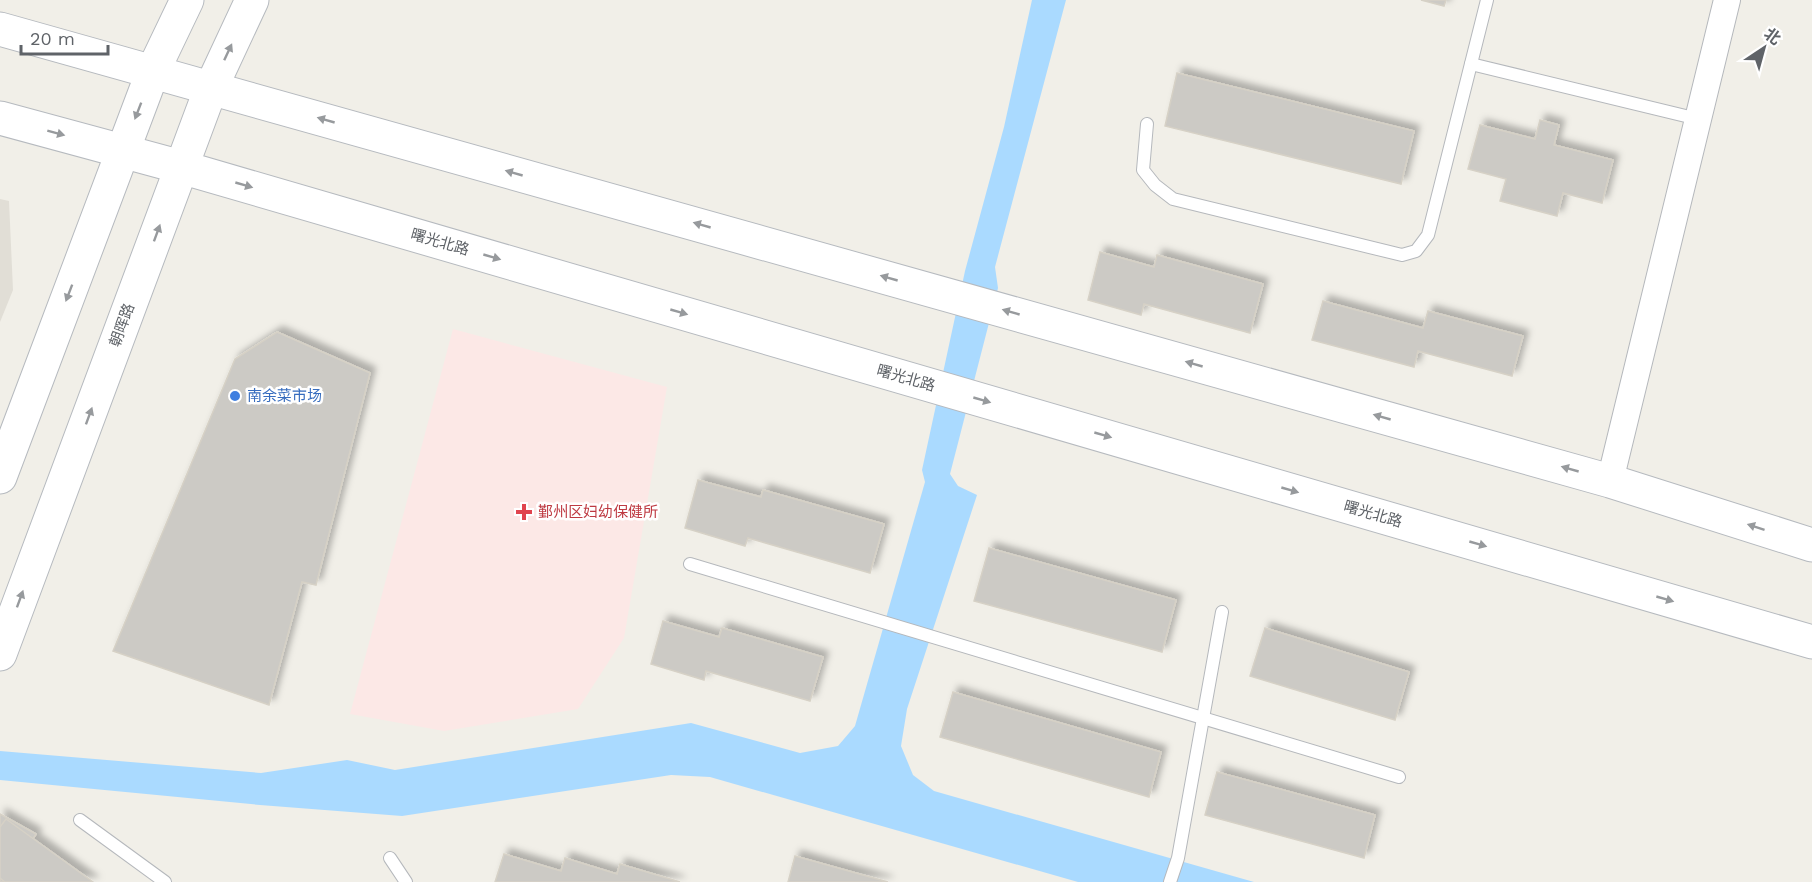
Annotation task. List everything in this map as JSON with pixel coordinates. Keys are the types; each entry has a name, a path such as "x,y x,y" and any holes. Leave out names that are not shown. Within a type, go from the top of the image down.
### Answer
{"main road":[{"path":"0,477 153,71 187,0"},
{"name":"朝晖路","path":"0,654 211,88 252,0"},
{"path":"0,29 1610,480 1812,544"},
{"name":"曙光北路","path":"0,118 182,167 1812,642"}],"street":[{"path":"1610,480 1727,0"}],"lane":[{"path":"1147,124 1143,170 1155,185 1173,199 1402,255 1416,251 1428,235 1487,0"},
{"path":"1471,64 1698,119"},
{"path":"690,564 1399,777"},
{"path":"1170,882 1178,858 1222,612"},
{"path":"80,820 165,882"},
{"path":"390,858 406,882"}],"shaded area":[{"path":"0,199 9,201 13,290 0,322"},
{"name":"鄞州区妇幼保健所","path":"453,329 667,387 624,638 578,709 444,731 350,714"}],"water":[{"path":"1032,0 1066,0 995,267 998,288 950,474 958,486 977,495 907,709 901,746 913,775 934,791 1254,882 1078,882 710,777 671,775 402,816 0,780 0,751 261,773 347,760 395,770 691,723 800,753 838,746 855,726 925,482 922,470 965,271 1004,127"}],"building":[{"path":"1421,0 1446,0 1444,6"},
{"path":"1177,73 1414,131 1401,184 1165,126"},
{"path":"1540,120 1559,125 1554,145 1613,160 1602,203 1563,193 1557,216 1500,201 1506,179 1468,169 1480,125 1535,139"},
{"path":"1100,252 1154,267 1157,255 1263,284 1250,333 1144,304 1141,315 1088,300"},
{"path":"1323,301 1423,328 1428,311 1523,336 1512,376 1418,351 1414,367 1312,340"},
{"path":"277,332 370,373 316,585 302,582 269,705 113,651 235,359"},
{"path":"698,480 761,497 763,490 884,524 870,573 748,538 745,546 685,528"},
{"path":"989,548 1176,600 1162,652 974,601"},
{"path":"663,621 719,637 722,628 823,657 810,701 706,671 704,680 651,664"},
{"path":"1265,628 1409,672 1395,720 1250,676"},
{"path":"953,692 1161,752 1149,797 940,737"},
{"path":"1217,772 1375,815 1364,858 1205,815"},
{"path":"0,814 36,834 6,882 0,882"},
{"path":"6,819 93,882 5,882 0,878 0,827"},
{"path":"504,854 561,871 565,858 617,874 620,864 680,882 495,882"},
{"path":"795,856 888,882 788,882"}],"place":[{"name":"南余菜市场","path":"235,396"},
{"name":"鄞州区妇幼保健所","path":"524,512"}]}
